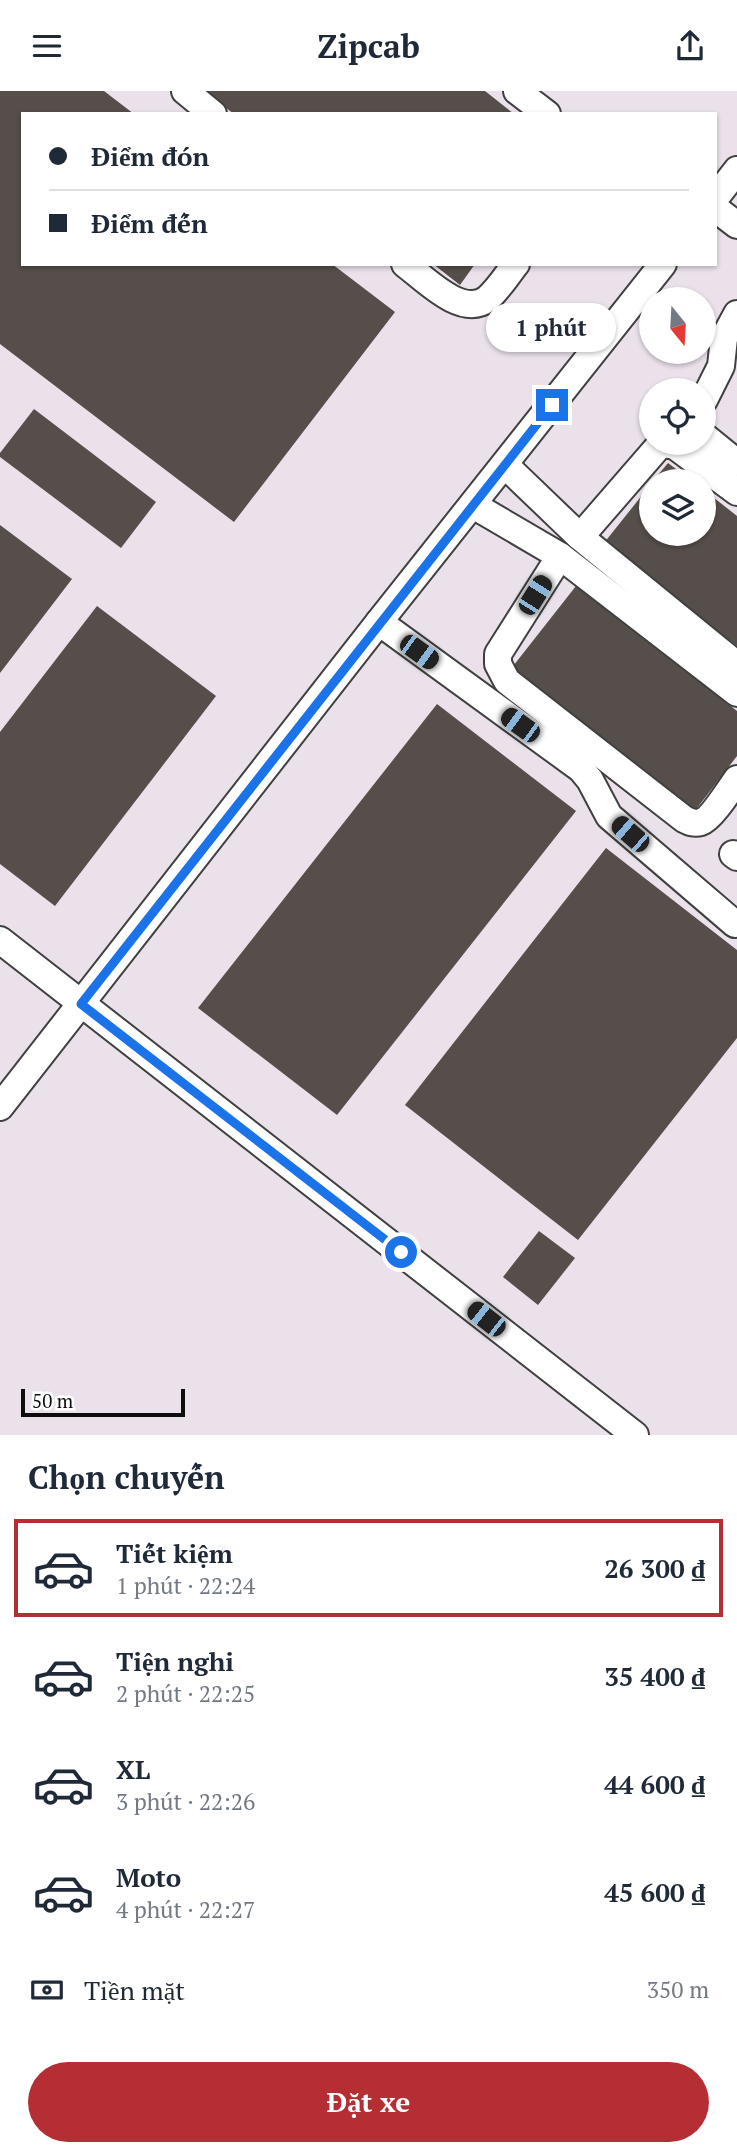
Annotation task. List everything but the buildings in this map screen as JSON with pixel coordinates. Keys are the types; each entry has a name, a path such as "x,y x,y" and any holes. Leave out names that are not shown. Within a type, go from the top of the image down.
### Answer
{"street":[{"path":"185,91 211,112"},
{"path":"517,91 544,112"},
{"path":"717,196 737,170"},
{"path":"717,210 737,225"},
{"path":"408,266 458,302 475,305 488,298 514,266"},
{"path":"0,1107 661,266"},
{"path":"716,385 729,368 724,338 737,314"},
{"path":"580,537 663,444 675,446 737,492"},
{"path":"716,446 737,463"},
{"path":"505,465 580,537 656,616 737,692"},
{"path":"473,505 737,665"},
{"path":"560,556 498,654 498,664 507,681 692,823 708,818 737,779"},
{"path":"379,622 581,769 609,815 735,924"},
{"path":"0,940 635,1435"}],"shaded area":[{"path":"0,91 737,91 737,1435 0,1435"}],"route":[{"path":"401,1252 81,1004 552,405"}]}
